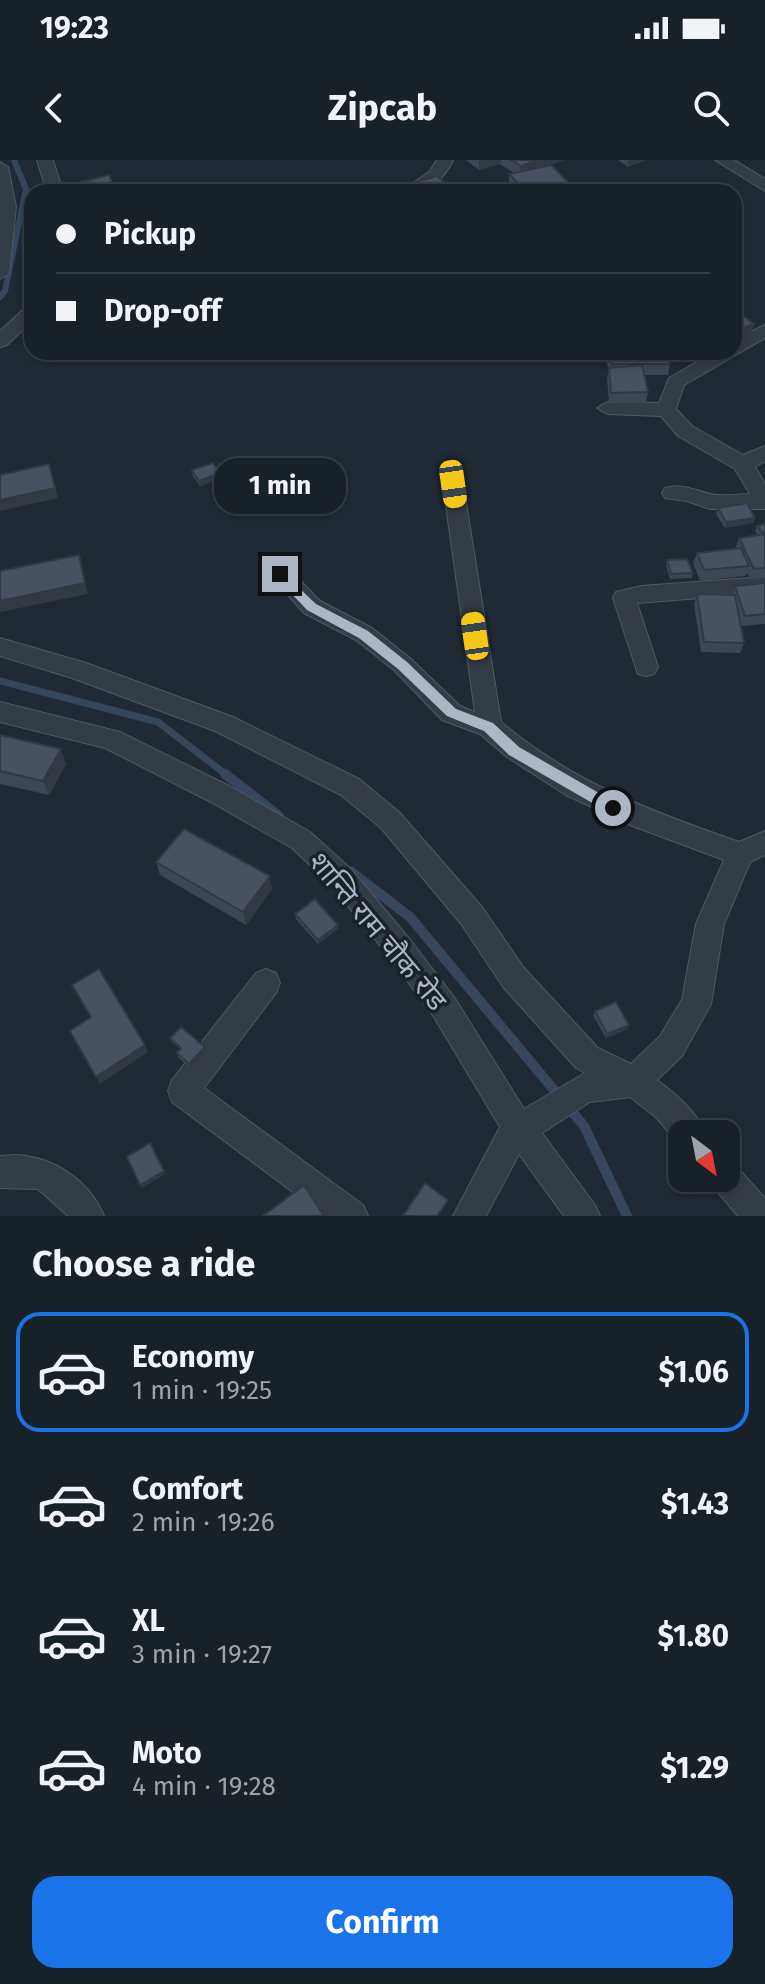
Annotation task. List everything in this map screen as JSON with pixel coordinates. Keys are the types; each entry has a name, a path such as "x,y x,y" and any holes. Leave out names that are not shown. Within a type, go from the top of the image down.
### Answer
{"street":[{"path":"45,160 52,184"},
{"path":"421,184 434,176 445,160"},
{"path":"723,160 765,186"},
{"path":"0,167 9,204 0,274"},
{"path":"0,341 24,318"},
{"path":"742,342 765,330"},
{"path":"666,410 676,382 710,360"},
{"path":"607,408 666,410 685,431 743,464 765,501 710,502 690,494 672,493"},
{"path":"743,464 765,453"},
{"path":"453,484 489,727"},
{"path":"280,574 312,607 364,634 403,665 451,713 489,727 514,751 613,808 752,848 710,924 696,1004 671,1046 634,1081 585,1088 522,1126 469,1216"},
{"path":"646,667 624,598 641,594 765,585"},
{"path":"0,647 78,670 224,724 350,787 390,820 472,916 514,978 587,1058 634,1081 668,1107 679,1120"},
{"name":"शान्ति राम चौक रोड","path":"0,712 111,739 220,794 301,840 341,877 444,1007 584,1216"},
{"path":"266,983 183,1091 352,1216"},
{"path":"0,1172 25,1168 64,1185 88,1216"},
{"path":"738,1192 759,1216"}],"building":[{"path":"511,160 538,160 521,166"},
{"path":"551,165 569,183 519,184 509,174"},
{"path":"109,175 112,182 102,184 74,184"},
{"path":"437,176 446,184 413,184"},
{"path":"742,315 754,324 742,329"},
{"path":"611,360 669,360 670,364 612,364"},
{"path":"642,365 648,392 611,393 609,368"},
{"path":"213,463 220,473 199,481 192,470"},
{"path":"49,464 55,488 0,500 0,475"},
{"path":"747,503 755,518 726,522 718,508"},
{"path":"765,524 765,533 764,534 757,526"},
{"path":"765,534 765,568 754,569 739,538"},
{"path":"741,548 749,566 704,570 697,553"},
{"path":"79,555 85,583 0,601 0,571"},
{"path":"687,559 693,573 671,574 667,560"},
{"path":"765,583 765,614 745,616 735,586"},
{"path":"697,594 735,595 744,643 704,642"},
{"path":"0,735 61,749 43,781 0,771"},
{"path":"184,829 270,876 243,912 156,862"},
{"path":"315,899 338,925 318,940 295,914"},
{"path":"99,969 145,1045 96,1077 70,1031 91,1017 72,985"},
{"path":"616,1002 629,1025 607,1034 595,1011"},
{"path":"181,1027 205,1047 189,1064 177,1053 181,1048 170,1038"},
{"path":"150,1143 164,1171 140,1185 127,1157"},
{"path":"425,1183 448,1200 437,1216 403,1216"},
{"path":"304,1185 324,1216 263,1216"}],"waterway":[{"path":"14,160 24,184"},
{"path":"0,297 5,291 24,199"},
{"path":"0,681 158,722 228,776"},
{"path":"225,774 279,816"},
{"path":"350,871 410,917 584,1126 627,1216"}],"route":[{"path":"280,574 312,607 364,634 403,665 451,713 489,727 514,751 613,808"}]}
